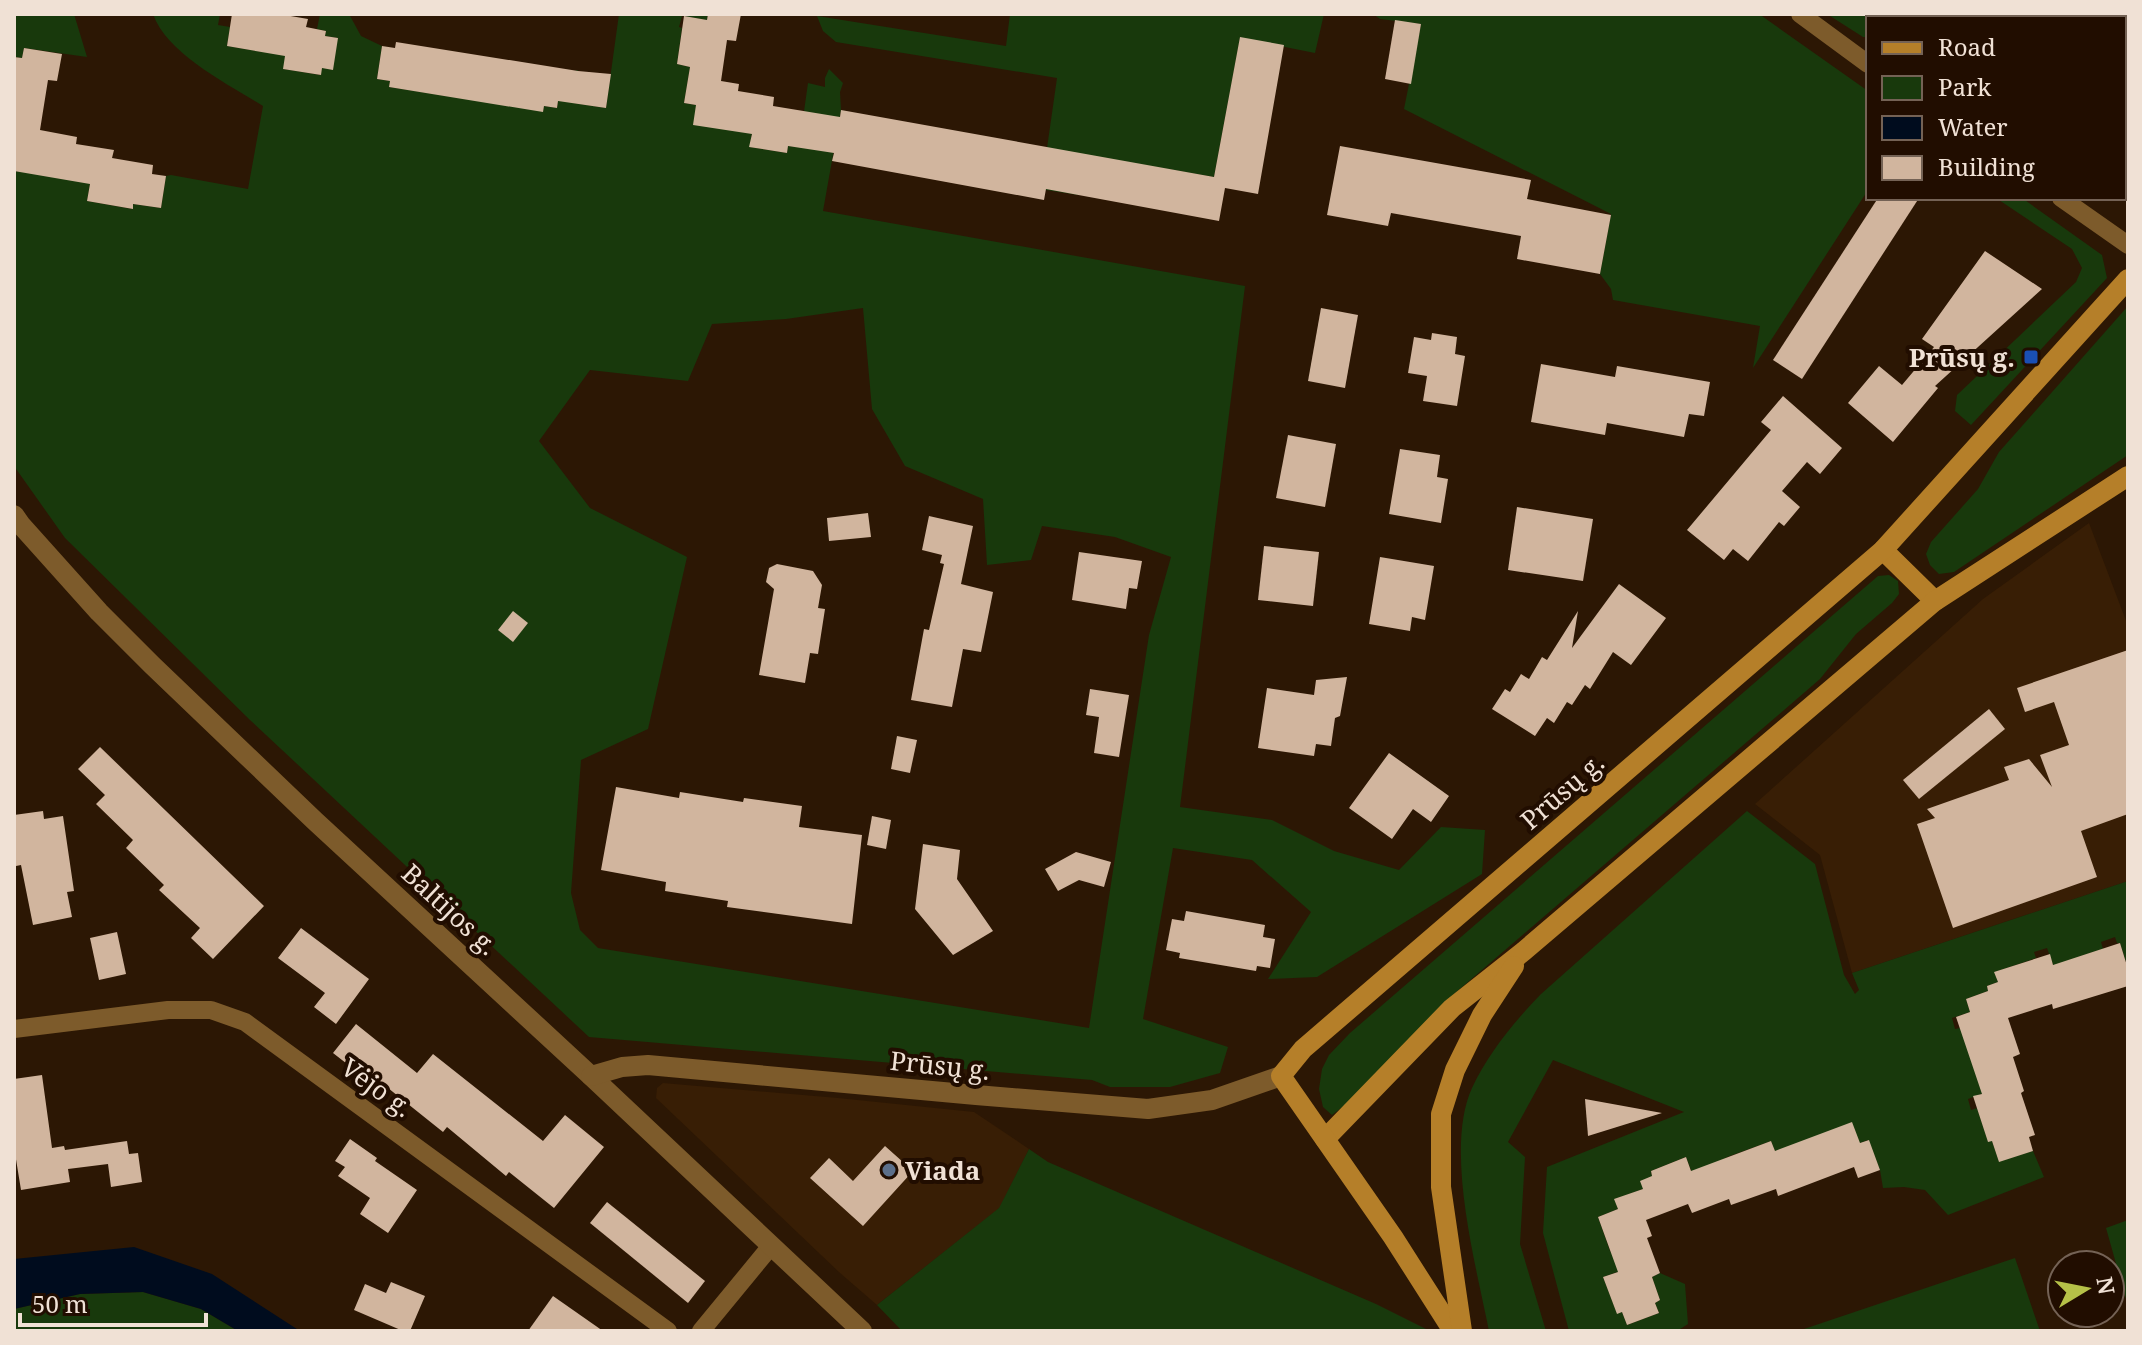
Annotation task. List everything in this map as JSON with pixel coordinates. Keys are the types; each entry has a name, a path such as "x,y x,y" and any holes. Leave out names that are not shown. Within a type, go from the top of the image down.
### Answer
{"main road":[{"name":"Prūsų g.","path":"1281,1076 1303,1049 1883,550 2128,279"},
{"path":"1325,1139 1452,1008 1524,951 1935,601 2128,476"},
{"path":"1883,550 1935,601"},
{"path":"1462,1331 1441,1187 1441,1114 1455,1070 1482,1015 1524,951"},
{"path":"1281,1076 1393,1237 1453,1331"}],"street":[{"path":"1800,14 1866,63"},
{"path":"2064,200 2128,245"},
{"name":"Baltijos g.","path":"14,515 99,612 152,665 862,1331"},
{"name":"Vėjo g.","path":"14,1029 168,1010 211,1010 245,1022 668,1331"},
{"name":"Prūsų g.","path":"591,1076 622,1067 648,1065 1148,1109 1212,1100 1281,1076"},
{"path":"701,1331 771,1246"}],"shaded area":[{"path":"2089,523 2128,626 2128,881 1852,973 1820,855 1755,804 1983,599"},
{"path":"663,1083 974,1112 1029,1149 1000,1208 877,1305 656,1098 657,1088"}],"green space":[{"path":"14,14 74,14 87,57 24,48 22,58 14,57"},
{"path":"153,14 220,14 218,25 230,27 227,46 263,52 287,48 284,69 320,75 338,38 325,36 326,31 317,29 320,14 349,14 361,36 382,46 377,79 390,81 389,87 543,111 544,106 557,108 562,75 578,70 574,103 606,108 619,14 708,14 707,20 682,16 679,27 682,28 677,64 690,67 684,103 753,126 750,147 787,153 788,146 799,147 808,83 825,87 829,69 843,83 823,211 1245,286 1180,807 1272,820 1334,851 1399,870 1441,827 1485,830 1482,874 1317,977 1268,979 1311,912 1252,860 1173,848 1143,1019 1228,1047 1220,1073 1170,1087 1110,1087 1092,1080 589,1037 250,720 65,538 14,466 14,171 91,178 87,201 132,209 133,204 161,208 166,176 171,175 248,189 263,106 200,67 160,29","holes":["863,308 872,409 905,466 983,499 987,565 1031,560 1042,526 1115,537 1171,557 1149,635 1089,1028 598,948 580,930 571,893 581,760 648,729 687,557 590,508 539,441 590,370 688,381 712,324 786,319"]},
{"path":"1010,14 1324,14 1315,53 1240,38 1214,177 1085,155 1078,195 1046,190 1047,148 1057,78 836,42 823,31 817,16 1006,46"},
{"path":"1373,14 1759,14 1866,90 1866,193 1753,368 1760,326 1613,300 1611,289 1600,274 1611,214 1404,109 1421,24 1380,19"},
{"path":"1827,14 1902,14 1866,16 1866,37"},
{"path":"1999,200 2025,200 2102,255 2107,278 1971,425 1955,411 1957,395 2076,282 2082,268 2072,249"},
{"path":"2128,306 2128,455 1954,572 1939,574 1930,565 1926,554 1931,542 1978,489 1999,452"},
{"path":"1889,575 1898,581 1899,594 1856,634 1820,679 1454,994 1345,1105 1332,1115 1323,1107 1319,1089 1322,1069 1329,1055 1350,1033 1878,576"},
{"path":"1747,811 1815,864 1844,975 1855,994 1859,990 1852,973 2128,881 2128,961 2115,937 2101,942 2103,949 2078,957 2056,973 2047,948 2034,952 2036,958 1995,972 1998,982 1987,986 1988,991 1966,999 1970,1012 1952,1018 1955,1029 1960,1028 1989,1091 1968,1099 1971,1110 1977,1108 1988,1141 1992,1141 1999,1161 2033,1151 2044,1177 1948,1215 1925,1190 1883,1188 1880,1170 1868,1140 1777,1157 1771,1141 1727,1157 1694,1178 1686,1157 1651,1171 1652,1176 1643,1189 1615,1199 1618,1209 1598,1217 1610,1251 1623,1270 1603,1277 1617,1313 1622,1312 1627,1325 1659,1313 1655,1303 1660,1300 1652,1277 1660,1273 1685,1284 1688,1324 1677,1331 1569,1331 1543,1233 1547,1167 1684,1112 1553,1060 1508,1142 1525,1157 1520,1244 1546,1331 1489,1331 1465,1208 1462,1174 1464,1113 1472,1088 1503,1038 1541,994"},
{"path":"1029,1149 1048,1162 1376,1304 1430,1331 902,1331 877,1305 999,1208"},
{"path":"2128,1220 2128,1306 2126,1249 2112,1249 2106,1228"},
{"path":"2015,1258 2040,1331 1798,1331"},
{"path":"143,1292 201,1309 238,1331 14,1331 14,1309 80,1294"}],"water":[{"path":"134,1247 212,1274 300,1331 238,1331 201,1309 143,1292 80,1294 14,1309 14,1259"}],"building":[{"path":"232,14 279,14 308,19 306,27 326,31 325,36 338,38 333,70 322,68 321,75 283,69 285,56 227,46"},
{"path":"708,14 741,14 736,41 727,40 721,81 739,84 738,91 774,97 773,106 840,117 841,110 1214,177 1240,37 1284,45 1258,194 1225,188 1219,221 1046,189 1044,200 832,161 834,153 788,146 787,153 749,147 752,134 693,125 696,105 684,103 690,67 677,64 684,16 707,20"},
{"path":"1395,20 1421,24 1411,84 1385,79"},
{"path":"396,42 611,74 606,108 558,101 557,108 544,106 543,112 389,87 390,81 377,79 382,46 395,48"},
{"path":"24,48 62,54 57,81 48,80 40,130 77,137 76,144 114,150 112,158 153,165 152,174 166,176 161,208 133,204 133,209 87,201 90,184 14,171 14,57 22,58"},
{"path":"1340,146 1531,180 1527,199 1611,215 1600,274 1517,259 1521,236 1391,213 1388,226 1327,215"},
{"path":"1877,200 1918,200 1802,379 1773,360"},
{"path":"1985,251 2042,289 1935,386 1938,388 1893,442 1848,403 1879,366 1902,385 1934,347 1922,339"},
{"path":"1321,308 1358,315 1345,388 1308,381"},
{"path":"1432,333 1457,337 1455,354 1465,356 1457,406 1423,401 1427,376 1408,373 1414,337 1431,340"},
{"path":"1541,364 1615,377 1617,366 1710,382 1704,416 1689,414 1684,437 1607,423 1605,435 1531,422"},
{"path":"1783,396 1842,448 1820,474 1807,462 1782,491 1800,507 1784,526 1779,522 1748,561 1733,549 1724,560 1687,530 1771,430 1761,422"},
{"path":"1288,435 1336,444 1325,507 1276,498"},
{"path":"1400,449 1440,455 1437,477 1448,479 1441,523 1389,514"},
{"path":"1517,507 1593,519 1583,581 1508,570"},
{"path":"868,513 871,537 829,541 827,518"},
{"path":"929,516 973,526 961,584 993,592 981,652 963,649 952,707 911,700 924,629 929,630 944,564 940,563 942,555 922,550"},
{"path":"1264,546 1319,552 1313,606 1258,600"},
{"path":"1079,552 1142,561 1137,589 1129,588 1126,609 1072,600"},
{"path":"1380,557 1434,566 1425,620 1412,617 1410,631 1369,624"},
{"path":"777,564 813,571 822,585 818,608 825,609 818,654 810,653 805,683 759,675 774,589 766,582 769,568"},
{"path":"1619,584 1666,618 1631,665 1613,652 1590,689 1585,685 1572,705 1567,702 1554,723 1547,718 1535,736 1492,709 1505,689 1510,692 1521,674 1529,679 1542,657 1547,660 1578,611 1572,648"},
{"path":"513,611 528,623 513,642 498,630"},
{"path":"2128,650 2128,814 2081,831 2097,877 1953,928 1917,824 1935,818 1927,809 2009,780 2004,767 2029,759 2052,787 2040,755 2069,745 2054,702 2025,712 2017,688"},
{"path":"1347,677 1340,716 1335,718 1331,746 1316,744 1314,756 1258,748 1267,688 1314,695 1316,680"},
{"path":"1090,689 1129,695 1119,757 1094,753 1099,717 1086,715"},
{"path":"1989,709 2005,729 1919,799 1903,780"},
{"path":"897,736 917,740 910,773 891,769"},
{"path":"100,747 264,906 213,959 191,938 200,928 159,890 164,885 126,848 133,840 96,804 105,795 78,769"},
{"path":"1389,753 1449,796 1431,822 1413,809 1392,839 1349,808"},
{"path":"616,787 679,798 680,792 743,802 744,798 802,806 799,827 862,835 852,924 727,907 728,901 665,891 666,882 601,870"},
{"path":"43,811 44,819 63,816 74,891 67,892 72,917 33,925 21,865 16,866 14,815"},
{"path":"872,816 891,820 886,849 867,845"},
{"path":"923,844 960,850 957,879 993,931 953,955 915,909"},
{"path":"1076,852 1111,862 1104,887 1079,880 1058,891 1045,869"},
{"path":"1186,911 1265,925 1263,937 1275,939 1270,968 1257,966 1256,971 1179,958 1180,953 1166,950 1172,919 1184,921"},
{"path":"301,928 369,979 336,1024 314,1007 325,993 278,958"},
{"path":"117,932 126,974 99,980 90,938"},
{"path":"2120,943 2128,969 2128,986 2053,1009 2052,1004 2008,1018 2020,1054 2013,1057 2024,1091 2021,1093 2035,1135 2029,1137 2033,1151 1999,1162 1992,1141 1988,1142 1973,1096 1982,1094 1956,1017 1970,1012 1966,999 1988,991 1987,986 1998,982 1994,972 2050,954 2053,965"},
{"path":"356,1024 417,1073 433,1054 543,1141 565,1115 604,1147 554,1208 509,1172 506,1176 447,1127 443,1132 373,1076 369,1081 333,1053"},
{"path":"42,1075 52,1148 64,1146 65,1150 127,1141 129,1154 138,1153 142,1182 111,1187 108,1164 68,1169 70,1182 21,1190 14,1147 14,1079"},
{"path":"1585,1099 1662,1113 1588,1136"},
{"path":"1852,1122 1860,1143 1869,1140 1880,1170 1858,1178 1854,1167 1778,1196 1776,1189 1731,1205 1729,1199 1692,1213 1688,1204 1646,1220 1652,1236 1647,1238 1660,1273 1652,1277 1660,1300 1655,1303 1659,1313 1627,1325 1622,1312 1617,1314 1603,1277 1618,1272 1598,1217 1618,1209 1614,1199 1643,1189 1640,1181 1652,1176 1651,1171 1686,1157 1691,1171 1771,1141 1775,1151"},
{"path":"350,1139 417,1190 388,1233 360,1214 370,1198 338,1176 345,1167 335,1161"},
{"path":"885,1146 913,1171 863,1226 810,1178 829,1158 853,1181"},
{"path":"607,1202 705,1281 688,1303 590,1223"},
{"path":"391,1282 425,1296 410,1331 403,1331 354,1310 365,1284 386,1293"},
{"path":"553,1296 603,1331 528,1331"}],"place":[{"name":"Prūsų g.","path":"2031,357"},
{"name":"Viada","path":"889,1170"}]}
